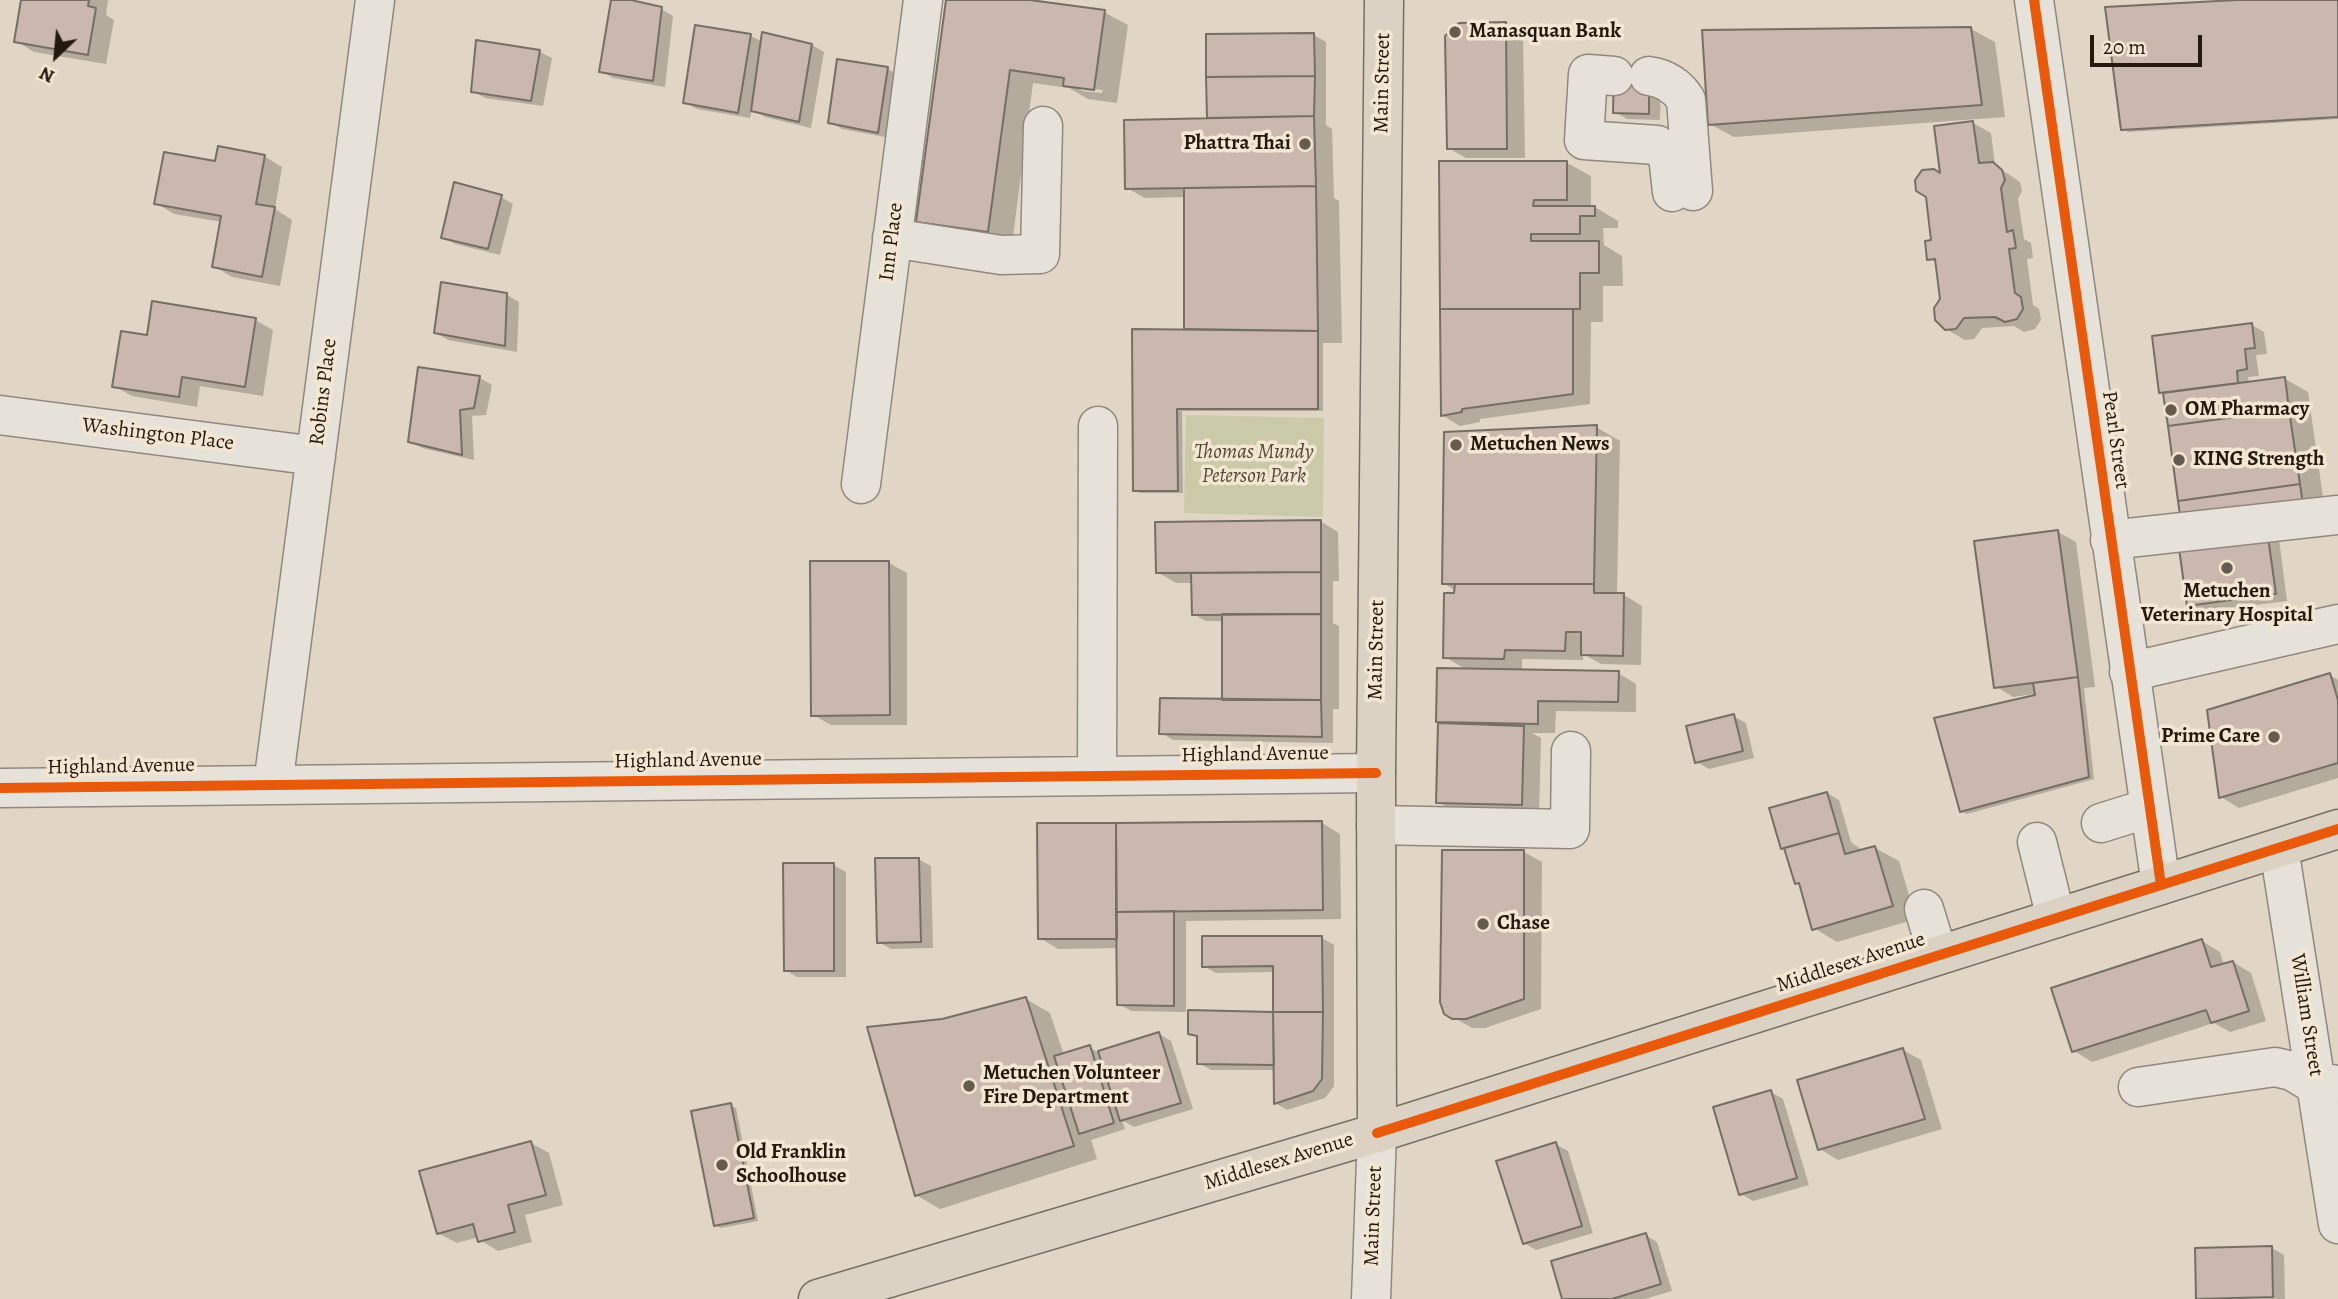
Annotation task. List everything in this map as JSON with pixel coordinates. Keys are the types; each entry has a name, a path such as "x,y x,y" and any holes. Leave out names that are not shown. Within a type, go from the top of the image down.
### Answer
{"main road":[{"name":"Main Street","path":"1377,1133 1376,773 1384,0"},
{"name":"Middlesex Avenue","path":"818,1299 1377,1133 2338,829"}],"street":[{"name":"Robins Place","path":"273,785 376,0"},
{"name":"Inn Place","path":"860,484 923,0"},
{"name":"Pearl Street","path":"2034,0 2161,885"},
{"path":"1588,74 1631,76 1669,82 1682,92 1686,100 1682,192 1668,156 1657,145 1584,141 1588,74"},
{"path":"892,238 1001,255 1040,254 1043,126"},
{"name":"Washington Place","path":"0,415 316,456"},
{"path":"1097,776 1098,426"},
{"path":"2110,540 2338,515"},
{"path":"2129,672 2337,626"},
{"path":"1376,825 1570,830 1571,751"},
{"name":"Highland Avenue","path":"0,788 1376,773"},
{"path":"2101,823 2149,808"},
{"path":"2037,842 2056,918"},
{"name":"William Street","path":"2279,848 2327,1085 2337,1207"},
{"path":"1924,909 1938,955"},
{"path":"2138,1087 2275,1067 2327,1085"},
{"name":"Main Street","path":"1371,1299 1377,1133"}],"green space":[{"name":"Thomas Mundy Peterson Park","path":"1186,415 1324,418 1323,517 1184,513"}],"building":[{"path":"21,0 89,0 88,6 96,8 88,55 14,42"},
{"path":"611,0 631,0 662,7 653,81 599,72"},
{"path":"946,0 1030,0 1105,10 1094,90 1063,86 1064,78 1010,70 988,232 916,222"},
{"path":"2237,0 2338,0 2338,117 2121,130 2105,7"},
{"path":"1506,22 1507,149 1447,149 1445,36 1459,23"},
{"path":"695,25 751,34 738,113 683,103"},
{"path":"1971,27 1982,105 1708,125 1702,30"},
{"path":"762,32 812,44 799,122 751,111"},
{"path":"1314,33 1315,76 1206,77 1206,34"},
{"path":"476,40 540,50 531,101 471,92"},
{"path":"837,59 888,67 878,133 828,123"},
{"path":"1614,66 1649,66 1649,114 1613,113"},
{"path":"1315,76 1314,116 1207,118 1206,77"},
{"path":"1314,116 1316,186 1125,189 1124,120"},
{"path":"1973,121 1979,163 1993,162 2002,170 2005,180 2001,188 2007,232 2013,230 2016,248 2009,249 2015,293 2021,297 2023,309 2017,319 2005,322 1995,317 1964,318 1956,329 1945,330 1935,320 1934,308 1940,299 1935,259 1927,260 1925,241 1931,240 1926,197 1916,191 1915,180 1922,170 1934,169 1940,173 1934,126"},
{"path":"218,146 265,155 256,204 275,207 262,277 212,267 221,216 154,204 164,152 215,161"},
{"path":"1439,161 1567,161 1567,200 1534,200 1533,206 1595,206 1595,216 1580,216 1580,234 1531,234 1531,241 1599,241 1599,273 1580,273 1580,309 1440,309"},
{"path":"454,182 502,195 488,249 441,238"},
{"path":"1316,186 1318,331 1184,329 1184,188"},
{"path":"441,282 507,293 505,346 434,333"},
{"path":"152,301 256,318 245,387 182,377 179,397 112,387 121,331 147,335"},
{"path":"1440,309 1573,309 1573,394 1462,409 1462,412 1441,416"},
{"path":"2252,323 2255,348 2245,349 2247,369 2237,371 2238,383 2159,393 2152,336"},
{"path":"1132,329 1318,331 1318,409 1177,409 1178,491 1133,491"},
{"path":"418,367 480,376 474,408 460,410 462,455 408,442"},
{"path":"2285,377 2289,410 2168,426 2163,393"},
{"path":"2289,410 2300,484 2178,501 2168,426"},
{"path":"1597,425 1594,584 1442,584 1444,432"},
{"path":"2300,484 2304,512 2182,528 2178,501"},
{"path":"1321,520 1321,572 1156,573 1155,522"},
{"path":"2058,530 2078,677 1994,688 1974,541"},
{"name":"Metuchen Veterinary Hospital","path":"2267,530 2276,594 2187,606 2178,541"},
{"path":"810,561 889,561 890,715 811,716"},
{"path":"1321,572 1321,614 1192,615 1191,573"},
{"path":"1455,584 1594,584 1594,593 1624,593 1623,656 1581,655 1581,632 1566,632 1565,651 1505,650 1504,659 1443,658 1444,593 1454,593"},
{"path":"1222,614 1321,614 1321,700 1222,700"},
{"path":"1437,668 1619,671 1618,702 1538,701 1538,724 1436,722"},
{"name":"Prime Care","path":"2330,673 2338,700 2338,763 2219,798 2207,710"},
{"path":"2078,677 2089,777 1960,812 1934,718 2035,695 2033,683"},
{"path":"1160,698 1321,700 1322,737 1159,734"},
{"path":"1734,714 1743,751 1695,763 1686,726"},
{"path":"1438,723 1524,726 1522,805 1436,803"},
{"path":"1827,792 1839,833 1781,849 1769,808"},
{"path":"1322,821 1323,910 1116,912 1116,823"},
{"path":"1037,823 1116,823 1117,939 1038,939"},
{"path":"1839,833 1845,854 1875,846 1893,906 1812,930 1799,883 1795,884 1784,848"},
{"name":"Chase","path":"1442,850 1524,850 1524,999 1466,1019 1452,1019 1444,1014 1440,1002"},
{"path":"875,858 919,858 921,942 877,943"},
{"path":"783,863 834,863 834,971 784,971"},
{"path":"1174,911 1174,1006 1117,1005 1116,912"},
{"path":"1202,936 1322,936 1323,1012 1273,1012 1273,966 1202,967"},
{"path":"2202,939 2211,967 2233,961 2249,1011 2211,1023 2206,1010 2072,1052 2051,988"},
{"name":"Metuchen Volunteer Fire Department","path":"1026,997 1074,1146 915,1196 867,1027 942,1019"},
{"path":"1188,1010 1273,1012 1274,1065 1197,1064 1197,1036 1188,1034"},
{"path":"1273,1012 1323,1012 1322,1079 1313,1091 1274,1104"},
{"path":"1159,1032 1181,1103 1120,1121 1098,1051"},
{"path":"1090,1045 1114,1123 1079,1134 1054,1056"},
{"path":"1903,1048 1925,1119 1818,1150 1797,1080"},
{"path":"1771,1090 1797,1178 1739,1195 1713,1107"},
{"name":"Old Franklin Schoolhouse","path":"731,1103 754,1218 714,1226 691,1111"},
{"path":"531,1141 546,1195 508,1205 515,1232 478,1242 473,1224 437,1234 419,1171"},
{"path":"1556,1142 1582,1226 1523,1244 1496,1161"},
{"path":"1646,1233 1661,1284 1612,1299 1562,1299 1551,1261"},
{"path":"2272,1246 2273,1297 2196,1299 2195,1248"}],"cycle path":[{"path":"2034,0 2161,885"},
{"path":"0,788 1376,773"},
{"path":"1377,1133 2338,829"}],"place":[{"name":"Manasquan Bank","path":"1455,32"},
{"name":"Phattra Thai","path":"1305,144"},
{"name":"OM Pharmacy","path":"2171,410"},
{"name":"Metuchen News","path":"1456,445"},
{"name":"KING Strength","path":"2179,460"},
{"name":"Metuchen Veterinary Hospital","path":"2227,568"},
{"name":"Prime Care","path":"2274,737"},
{"name":"Chase","path":"1483,924"},
{"name":"Metuchen Volunteer Fire Department","path":"969,1086"},
{"name":"Old Franklin Schoolhouse","path":"722,1165"}]}
